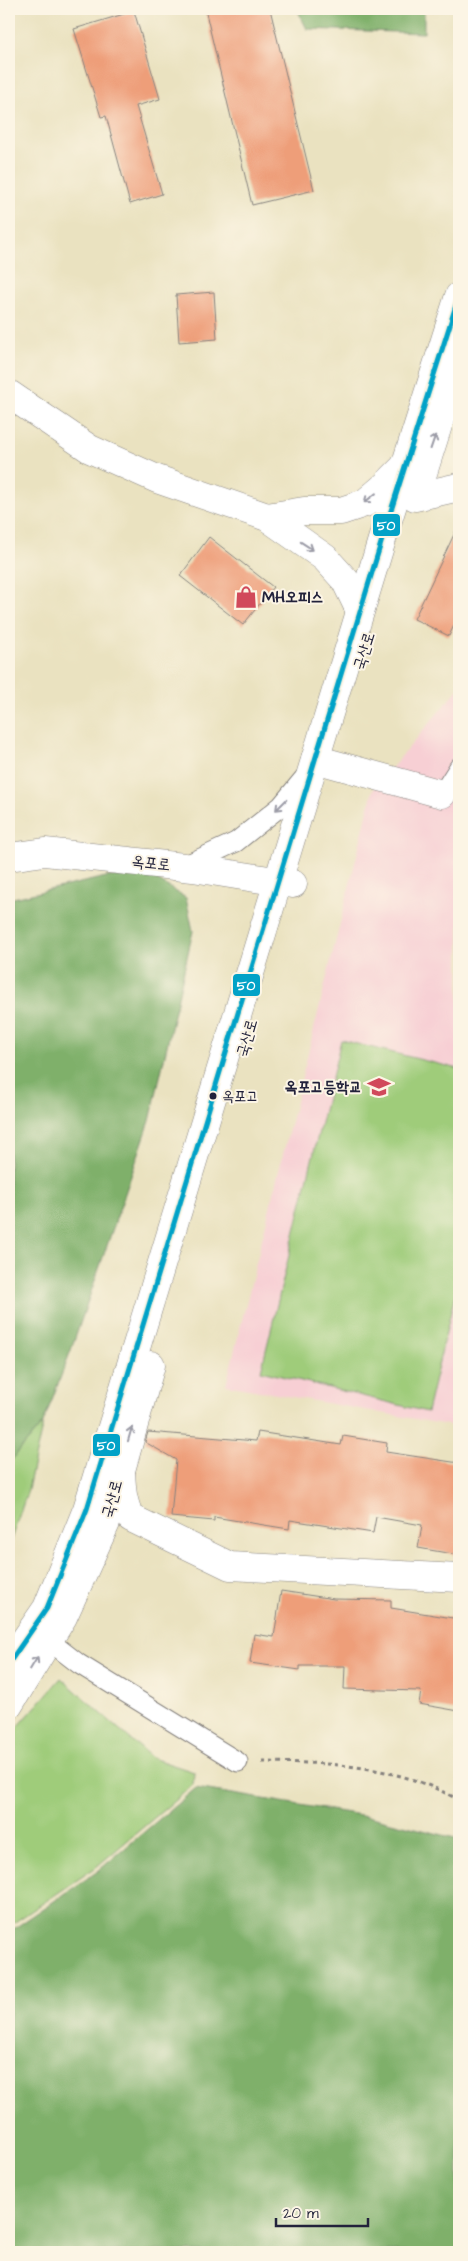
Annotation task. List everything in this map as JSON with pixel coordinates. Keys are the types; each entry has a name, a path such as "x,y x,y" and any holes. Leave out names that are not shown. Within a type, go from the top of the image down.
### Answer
{"street":[{"name":"국산로","path":"319,764 383,588 414,480 459,296"},
{"name":"국산로","path":"9,1705 63,1617 106,1523 319,764 360,611 414,480 459,359"},
{"path":"9,394 90,449 157,479 267,517 325,558 344,580 360,611"},
{"path":"267,517 304,511 341,511 365,503 386,485 459,470"},
{"path":"414,480 459,487"},
{"path":"319,764 442,794"},
{"name":"옥포로","path":"9,857 45,852 183,867 285,882"},
{"name":"국산로","path":"9,1663 47,1608 87,1509 285,882"},
{"path":"121,1467 123,1497 131,1518 230,1566 459,1578"},
{"path":"98,1541 117,1524 131,1518"}],"lane":[{"path":"183,867 236,842 281,806 319,764"},
{"path":"442,794 459,767"},
{"path":"48,1640 79,1664 238,1762"}],"path":[{"path":"238,1762 334,1763 395,1773 459,1800"}],"shaded area":[{"name":"옥포고등학교","path":"459,688 459,1427 226,1385 373,790"}],"green space":[{"path":"297,9 424,9 424,33 307,29"},
{"path":"148,874 186,898 193,931 150,1121 71,1350 43,1423 9,1463 9,899 106,877"},
{"path":"341,1040 459,1069 459,1278 427,1412 261,1371"},
{"path":"43,1423 27,1493 9,1545 9,1463"},
{"path":"61,1678 152,1758 194,1772 193,1785 95,1868 9,1926 9,1737"},
{"path":"196,1788 367,1816 459,1839 459,2252 9,2252 9,1932 98,1871"}],"building":[{"path":"205,9 270,9 314,190 252,205"},
{"path":"134,11 160,99 136,106 162,194 130,204 106,116 101,117 74,29"},
{"path":"214,292 217,339 179,342 176,295"},
{"path":"459,524 459,615 449,636 414,619"},
{"path":"209,537 273,587 243,625 180,576"},
{"path":"148,1432 256,1441 258,1432 341,1445 343,1436 387,1443 386,1452 459,1463 459,1555 418,1548 422,1525 376,1517 373,1533 290,1520 289,1529 214,1517 214,1521 171,1517 176,1460 145,1442"},
{"path":"281,1591 334,1599 391,1600 391,1608 459,1619 459,1711 419,1704 421,1691 344,1689 345,1666 300,1666 300,1670 250,1663 254,1634 274,1637"}],"transit line":[{"name":"50","path":"9,1663 47,1608 87,1509 388,520 459,296"}],"place":[{"name":"MH오피스","path":"246,597"},
{"name":"옥포고등학교","path":"379,1087"},
{"name":"옥포고","path":"213,1096"}]}
